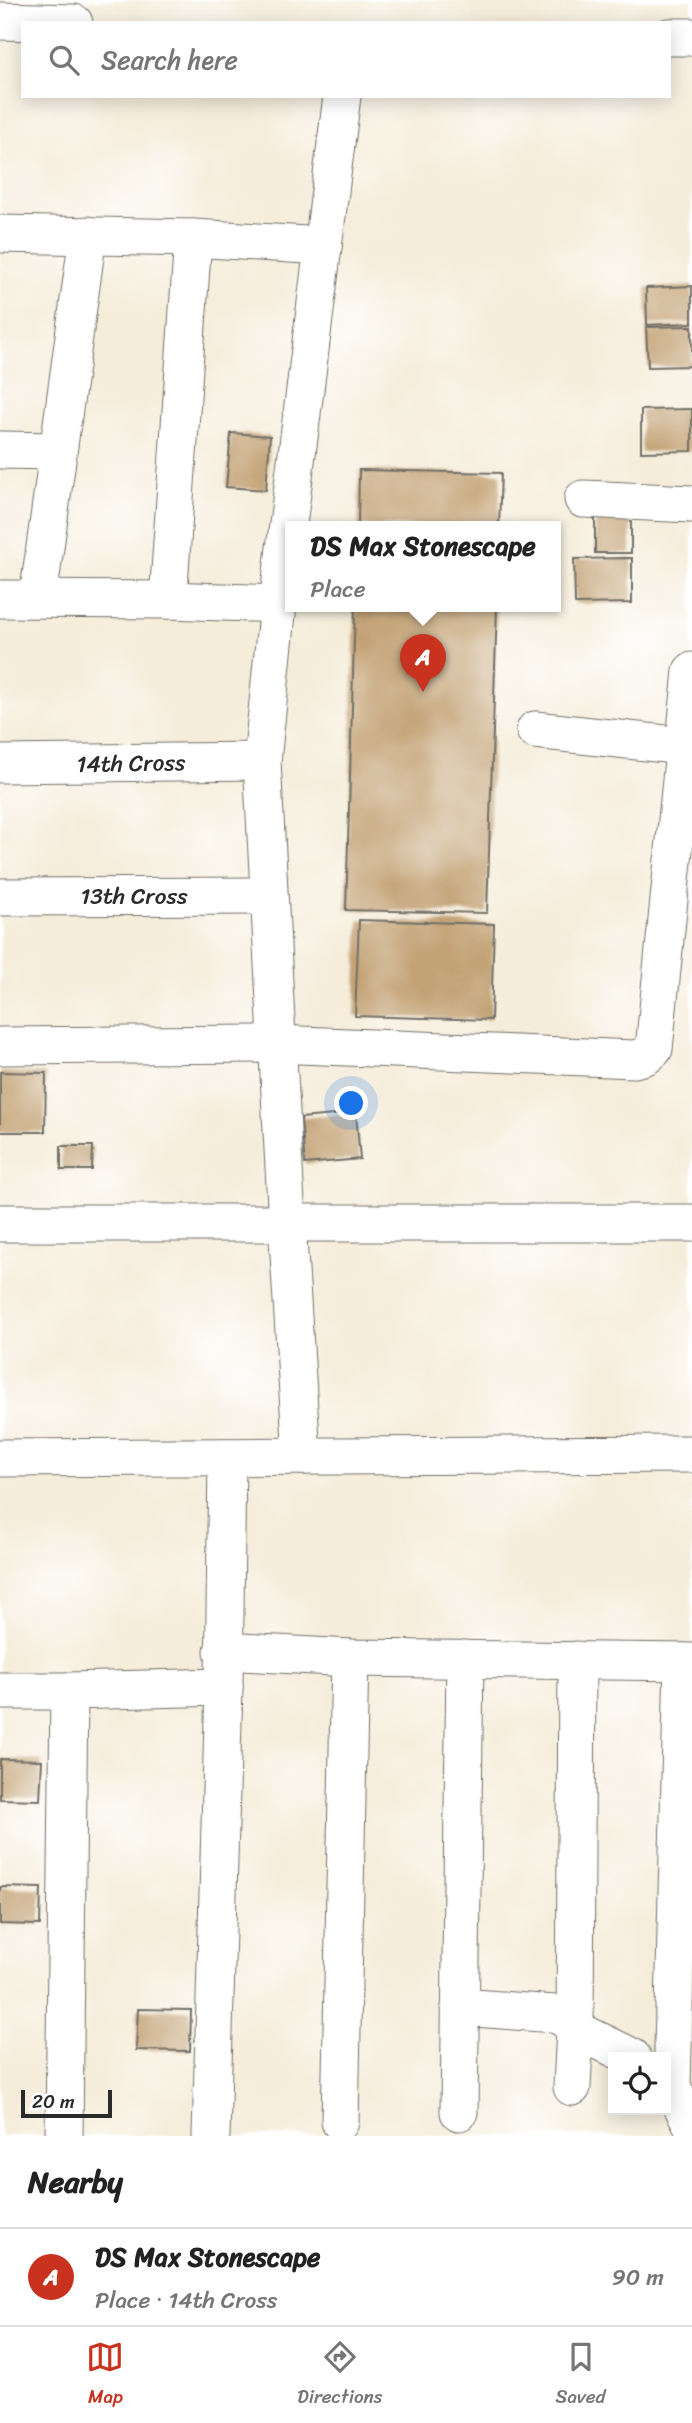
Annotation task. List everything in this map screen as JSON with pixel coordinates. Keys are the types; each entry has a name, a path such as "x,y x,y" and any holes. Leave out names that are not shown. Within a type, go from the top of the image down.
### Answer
{"street":[{"path":"0,21 21,22"},
{"path":"671,37 692,37"},
{"path":"288,521 342,98"},
{"path":"0,234 88,234 323,246"},
{"path":"38,598 88,234"},
{"path":"168,600 193,238"},
{"path":"0,450 58,451"},
{"path":"583,499 692,504"},
{"path":"285,548 262,761 276,1044 302,1456"},
{"path":"0,599 278,604"},
{"path":"0,1046 276,1044 634,1059 646,1056 654,1049 692,671"},
{"path":"535,730 684,746"},
{"name":"14th Cross","path":"0,764 262,761"},
{"name":"13th Cross","path":"0,897 268,896"},
{"path":"0,1223 692,1223"},
{"path":"0,1458 692,1454"},
{"path":"211,2136 224,1687 227,1457"},
{"path":"223,1651 350,1658 687,1662 675,2032 671,2067"},
{"path":"340,2122 350,1658"},
{"path":"459,2112 466,1659"},
{"path":"572,2087 575,2029 577,1660"},
{"path":"0,1690 224,1687"},
{"path":"64,2136 69,1691"},
{"path":"460,2007 555,2014 575,2029 622,2052"},
{"path":"671,2088 692,2125"}],"building":[{"path":"692,286 692,323 647,325 646,288"},
{"path":"692,326 692,366 648,367 646,327"},
{"path":"692,409 692,451 641,452 641,410"},
{"path":"231,433 270,436 266,490 226,487"},
{"path":"359,470 501,473 499,521 358,521"},
{"path":"631,507 631,553 595,553 595,508"},
{"path":"632,558 632,603 575,604 574,559"},
{"path":"355,612 497,612 487,913 346,910"},
{"path":"359,920 494,924 491,1020 355,1016"},
{"path":"0,1072 46,1073 45,1132 0,1132"},
{"path":"356,1113 360,1159 305,1164 301,1118"},
{"path":"61,1146 93,1146 92,1170 61,1170"},
{"path":"0,1759 42,1760 40,1800 0,1799"},
{"path":"0,1887 41,1888 40,1925 0,1924"},
{"path":"138,2009 191,2010 190,2051 136,2050"}],"place":[{"name":"DS Max Stonescape","path":"423,692"}]}
